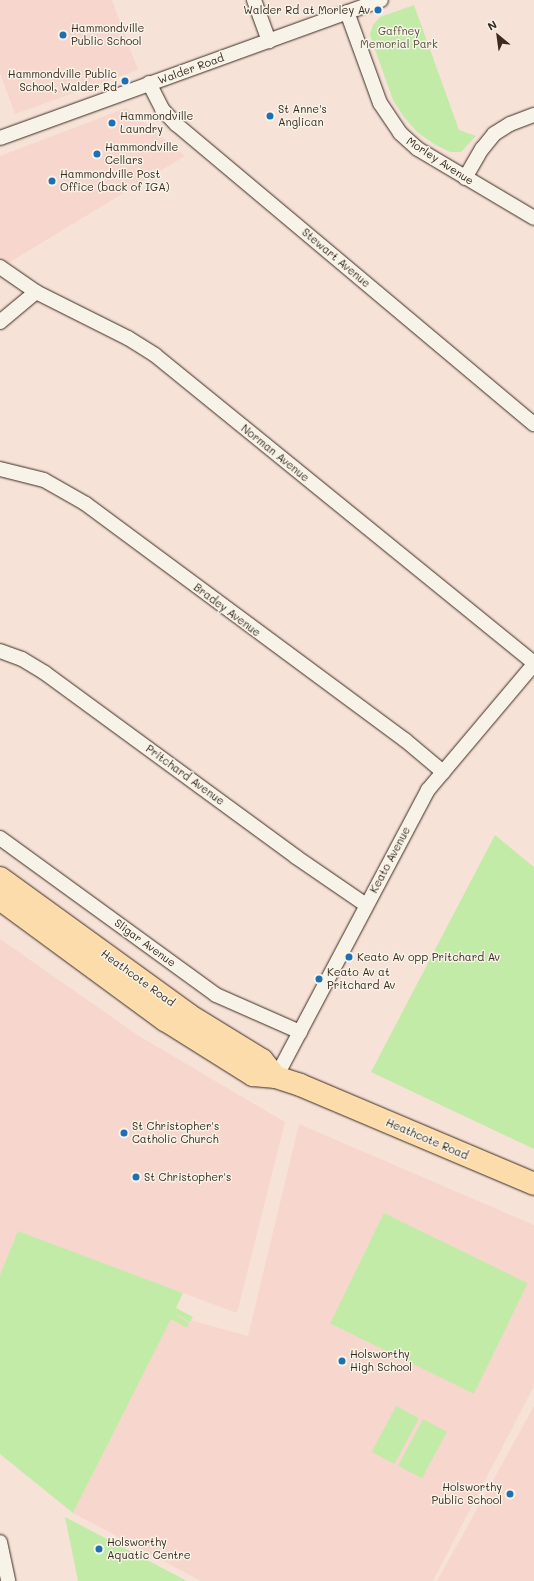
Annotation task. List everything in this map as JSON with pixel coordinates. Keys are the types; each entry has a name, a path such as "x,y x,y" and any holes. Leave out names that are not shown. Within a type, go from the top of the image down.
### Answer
{"main road":[{"name":"Heathcote Road","path":"0,878 189,1015 262,1060 276,1077"},
{"name":"Heathcote Road","path":"0,899 214,1052 253,1075 276,1077 534,1184"}],"street":[{"path":"254,0 269,40"},
{"name":"Walder Road","path":"0,138 381,0"},
{"name":"Morley Avenue","path":"347,12 377,94 394,126 418,149 534,218"},
{"name":"Stewart Avenue","path":"149,83 162,108 176,124 534,424"},
{"path":"465,178 482,149 494,134 510,124 534,115"},
{"name":"Norman Avenue","path":"0,266 36,292 128,338 155,355 534,664"},
{"path":"0,322 36,292"},
{"name":"Bradey Avenue","path":"0,469 44,480 86,504 405,740 443,772"},
{"name":"Pritchard Avenue","path":"0,651 22,660 45,673 296,857 366,905"},
{"name":"Keato Avenue","path":"276,1077 423,798 534,664"},
{"name":"Sligar Avenue","path":"0,838 216,994 300,1032"},
{"path":"0,1542 8,1581"}],"shaded area":[{"name":"Hammondville Public School","path":"0,0 112,0 138,70 15,114 0,73"},
{"path":"126,108 185,156 0,268 0,156"},
{"name":"St Christopher's","path":"0,939 139,1036 285,1122 237,1313 18,1232 0,1275"},
{"name":"Holsworthy High School","path":"299,1124 534,1225 534,1386 433,1581 201,1581 73,1513 172,1315 248,1336"},
{"name":"Holsworthy Public School","path":"534,1406 534,1581 437,1581"}],"green space":[{"name":"Gaffney Memorial Park","path":"414,5 459,130 476,136 461,152 450,152 434,144 417,132 404,117 393,100 372,41 370,34 373,25 380,17"},
{"path":"495,835 534,867 534,1149 371,1072"},
{"path":"384,1213 528,1283 474,1394 330,1324"},
{"path":"18,1231 183,1293 176,1308 193,1317 190,1322 174,1313 189,1323 187,1328 171,1319 73,1513 0,1454 0,1275"},
{"path":"396,1406 419,1418 395,1464 372,1452"},
{"path":"423,1419 447,1432 422,1478 398,1466"},
{"name":"Holsworthy Aquatic Centre","path":"65,1517 187,1581 78,1581"}],"place":[{"name":"Walder Rd at Morley Av","path":"378,10"},
{"name":"Hammondville Public School","path":"63,35"},
{"name":"Hammondville Public School, Walder Rd","path":"125,81"},
{"name":"St Anne's Anglican","path":"270,116"},
{"name":"Hammondville Laundry","path":"112,123"},
{"name":"Hammondville Cellars","path":"97,154"},
{"name":"Hammondville Post Office (back of IGA)","path":"52,181"},
{"name":"Keato Av opp Pritchard Av","path":"349,957"},
{"name":"Keato Av at Pritchard Av","path":"319,979"},
{"name":"St Christopher's Catholic Church","path":"124,1133"},
{"name":"St Christopher's","path":"136,1177"},
{"name":"Holsworthy High School","path":"342,1361"},
{"name":"Holsworthy Public School","path":"510,1494"},
{"name":"Holsworthy Aquatic Centre","path":"99,1549"}]}
